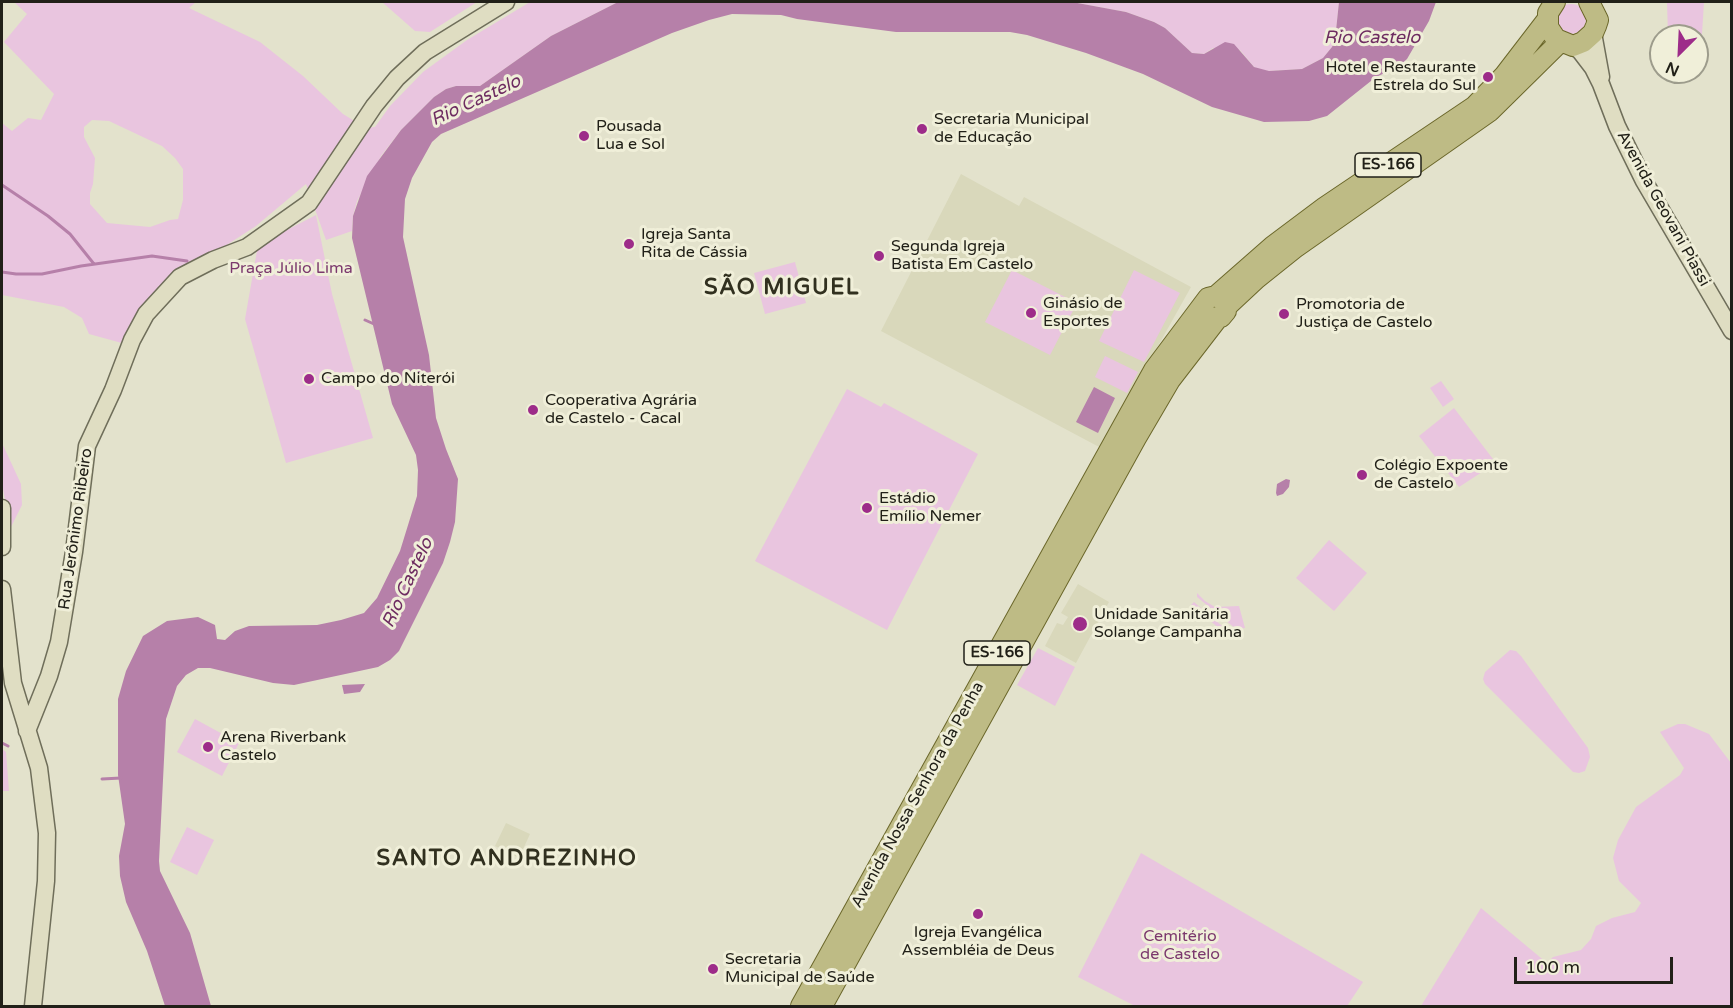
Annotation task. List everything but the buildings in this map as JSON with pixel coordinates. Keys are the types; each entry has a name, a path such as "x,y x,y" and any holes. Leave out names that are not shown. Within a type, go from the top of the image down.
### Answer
{"main road":[{"name":"Rua Jerônimo Ribeiro","path":"27,731 50,676 59,642 74,552 87,446 113,390 132,340 146,314 180,277 213,260 247,247 309,202 374,106 396,78 425,52 506,2"},
{"name":"ES-166","path":"1547,20 1548,13 1555,2"},
{"path":"1590,2 1598,20 1593,33"},
{"path":"1547,20 1551,34 1566,44"},
{"name":"Avenida Nossa Senhora da Penha","path":"801,1006 1162,375 1215,307 1256,279 1472,117 1547,20"},
{"name":"ES-166","path":"1566,44 1583,42 1593,33"},
{"name":"Avenida Geovani Piassi","path":"1593,33 1601,84"},
{"name":"Avenida Nossa Senhora da Penha","path":"1472,117 1490,111 1566,44"},
{"name":"Avenida Geovani Piassi","path":"1566,44 1585,56 1601,84 1617,126 1644,181 1731,331"},
{"name":"Avenida Nossa Senhora da Penha","path":"822,1006 962,750 1162,375"},
{"path":"2,508 2,547"},
{"path":"2,589 13,683 39,768 44,798 48,856 33,1006"}],"shaded area":[{"path":"961,174 1019,206 1024,197 1191,287 1101,448 881,331"},
{"name":"Unidade Sanitária Solange Campanha","path":"1078,584 1109,602 1076,663 1045,646 1057,623 1063,625 1068,617 1061,613"},
{"path":"506,823 530,834 519,858 495,846"}],"green space":[{"path":"14,2 196,2 189,8 260,42 303,76 343,114 366,128 375,127 390,106 423,72 467,40 530,2 618,2 551,36 480,86 456,86 434,97 401,130 381,156 357,201 352,231 326,240 306,184 256,226 205,259 156,299 129,345 89,334 82,318 64,307 2,295 2,123 12,131 28,118 41,120 54,94 4,42 27,14","holes":["92,120 109,121 162,146 183,169 183,200 178,219 150,227 107,223 90,204 95,158 84,137 84,127"]},
{"path":"382,2 477,2 430,32 415,31"},
{"path":"1072,2 1339,2 1335,40 1323,58 1302,69 1269,71 1254,67 1240,50 1213,48 1204,54 1192,53 1165,28 1154,22 1126,12"},
{"path":"1667,2 1704,2 1703,24 1668,24"},
{"path":"1571,4 1582,8 1586,19 1582,30 1571,34 1560,30 1556,19 1560,8"},
{"name":"Campo do Niterói","path":"316,215 332,294 373,438 286,463 245,319 258,245"},
{"path":"795,262 806,303 765,314 754,273"},
{"name":"Ginásio de Esportes","path":"1012,270 1077,303 1050,355 985,322"},
{"path":"1134,270 1180,293 1144,362 1099,341"},
{"path":"1105,356 1138,372 1127,393 1095,377"},
{"path":"1441,381 1454,399 1443,407 1430,388"},
{"name":"Estádio Emílio Nemer","path":"847,389 881,407 884,403 978,454 887,630 755,561"},
{"path":"1454,408 1496,463 1459,487 1419,436"},
{"path":"2,443 21,484 22,505 10,529 2,483"},
{"path":"1329,540 1367,573 1334,611 1296,578"},
{"path":"1197,593 1215,607 1239,606 1245,628 1236,629 1197,597"},
{"path":"1194,602 1235,637 1232,639 1191,605"},
{"path":"1038,648 1075,667 1055,706 1017,685"},
{"path":"1510,650 1516,651 1521,656 1588,748 1590,757 1585,771 1573,772 1485,684 1483,679 1485,672"},
{"name":"Arena Riverbank Castelo","path":"195,719 239,743 222,776 177,752"},
{"path":"1678,724 1685,724 1709,734 1731,763 1731,1006 1421,1006 1481,908 1547,963 1553,957 1581,950 1591,939 1596,926 1612,918 1635,912 1641,903 1619,881 1613,858 1618,840 1636,807 1680,775 1684,768 1660,732"},
{"path":"2,749 6,752 9,791 2,791"},
{"path":"187,827 214,840 197,875 170,862"},
{"name":"Cemitério de Castelo","path":"1141,853 1363,982 1347,1006 1135,1006 1078,977"}],"water":[{"name":"Rio Castelo","path":"618,2 1072,2 1126,12 1154,22 1165,28 1192,53 1204,54 1225,42 1234,44 1254,67 1269,71 1302,69 1323,58 1335,40 1339,2 1436,2 1429,21 1407,59 1398,67 1376,77 1327,116 1309,121 1264,122 1212,107 1143,74 1027,35 1010,32 896,32 781,15 732,14 672,33 441,134 432,142 412,178 405,199 403,237 429,355 436,418 458,479 455,522 450,542 443,563 399,651 378,667 294,685 273,683 210,668 198,668 186,675 177,686 166,719 160,871 190,933 211,1006 165,1006 147,951 126,902 120,876 119,856 125,824 118,775 118,699 126,671 143,636 167,621 198,617 215,625 217,639 225,640 235,631 249,626 317,625 341,620 364,613 377,598 400,551 417,496 418,470 416,455 392,404 352,238 353,216 367,176 401,130 434,97 456,86 480,86 551,36"},
{"path":"1094,387 1115,398 1098,433 1076,422"},
{"path":"1286,479 1290,480 1289,487 1283,494 1277,496 1277,484"},
{"path":"365,684 360,692 344,694 342,685"}],"waterway":[{"path":"2,185 70,234 94,264"},
{"path":"2,272 42,274 152,256 187,261"},
{"path":"365,320 374,324"},
{"path":"2,743 8,746"},
{"path":"102,779 121,778"}],"place":[{"name":"Hotel e Restaurante Estrela do Sul","path":"1488,77"},
{"name":"Secretaria Municipal de Educação","path":"922,129"},
{"name":"Pousada Lua e Sol","path":"584,136"},
{"name":"Igreja Santa Rita de Cássia","path":"629,244"},
{"name":"Segunda Igreja Batista Em Castelo","path":"879,256"},
{"name":"Ginásio de Esportes","path":"1031,313"},
{"name":"Promotoria de Justiça de Castelo","path":"1284,314"},
{"name":"Campo do Niterói","path":"309,379"},
{"name":"Cooperativa Agrária de Castelo - Cacal","path":"533,410"},
{"name":"Colégio Expoente de Castelo","path":"1362,475"},
{"name":"Estádio Emílio Nemer","path":"867,508"},
{"name":"Unidade Sanitária Solange Campanha","path":"1080,624"},
{"name":"Arena Riverbank Castelo","path":"208,747"},
{"name":"Igreja Evangélica Assembléia de Deus","path":"978,914"},
{"name":"Secretaria Municipal de Saúde","path":"713,969"}],"district":[{"name":"SÃO MIGUEL","path":"782,288"},
{"name":"SANTO ANDREZINHO","path":"507,859"}],"park label":[{"name":"Praça Júlio Lima","path":"291,269"}]}
